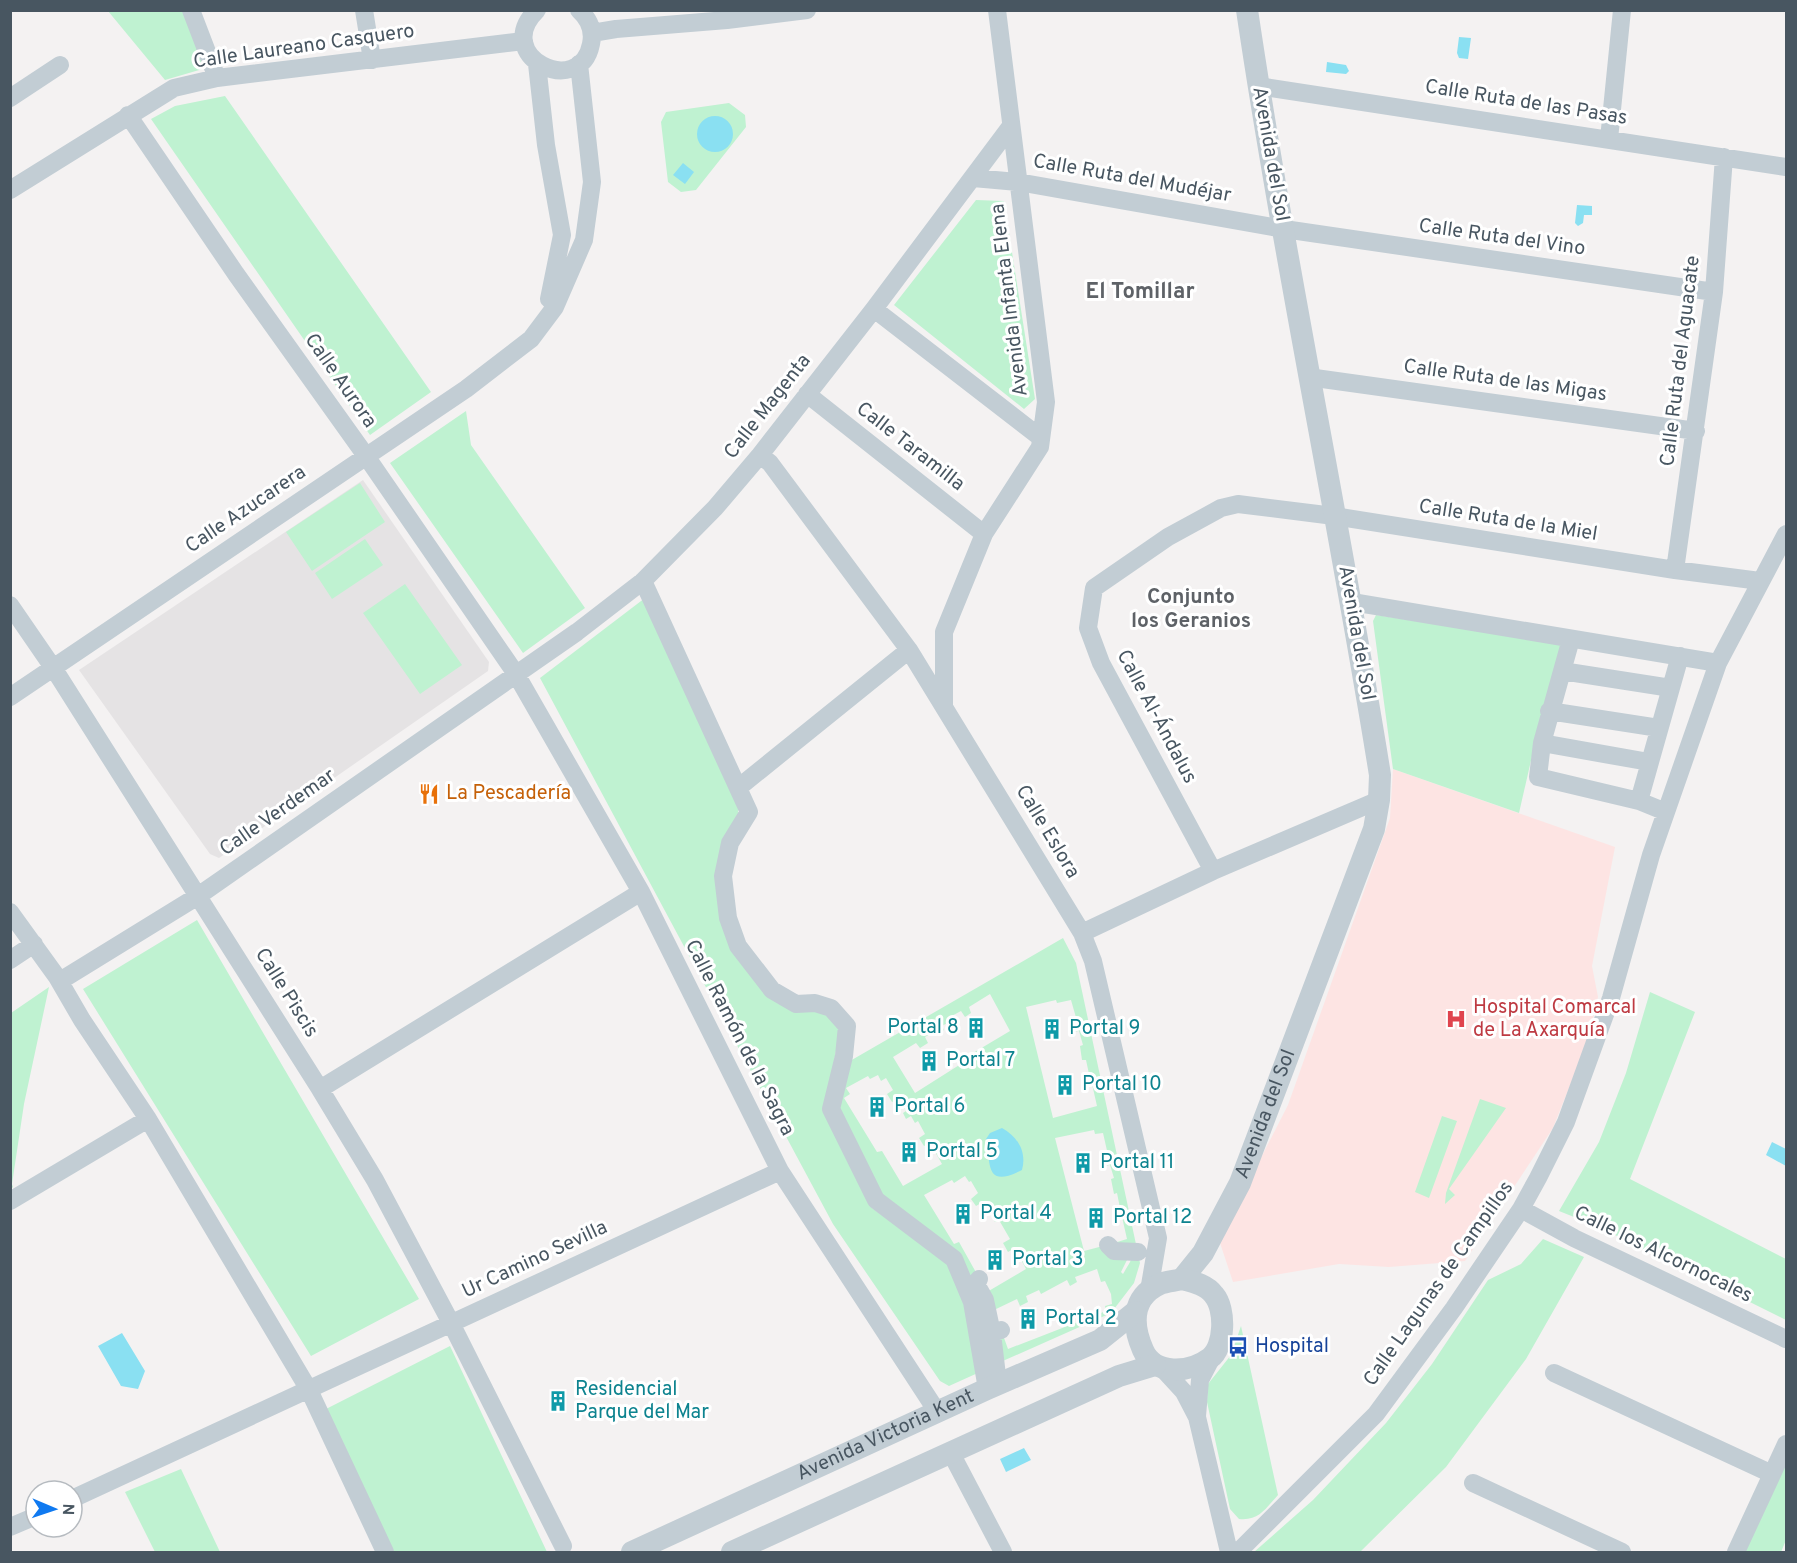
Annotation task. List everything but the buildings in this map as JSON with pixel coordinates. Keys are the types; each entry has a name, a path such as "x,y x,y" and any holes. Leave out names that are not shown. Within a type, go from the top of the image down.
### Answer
{"street":[{"path":"191,10 217,78"},
{"path":"364,10 372,60"},
{"path":"533,13 524,33 524,41 531,58 537,64 551,70 566,70 579,64 591,47 592,33 588,20 579,10"},
{"path":"592,33 807,10"},
{"name":"Avenida Infanta Elena","path":"944,706 944,632 984,534 1040,447 1046,402 997,10"},
{"name":"Avenida del Sol","path":"1182,1280 1203,1253 1240,1183 1374,829 1379,800 1380,775 1352,602 1308,377 1247,10"},
{"path":"1610,139 1622,10"},
{"name":"Calle Laureano Casquero","path":"10,190 174,88 217,78 524,41"},
{"name":"Calle Azucarera","path":"507,360 551,297 562,235 546,145 537,64"},
{"name":"Calle Azucarera","path":"10,697 507,360 531,339 555,307 584,240 592,182 579,64"},
{"path":"10,98 60,65"},
{"name":"Calle Ruta de las Pasas","path":"1258,86 1786,167"},
{"name":"Calle Aurora","path":"128,115 236,274 366,456 516,674"},
{"name":"Calle Magenta","path":"516,674 577,632 643,581 715,508 760,455 874,309 1011,126"},
{"name":"Calle Ruta del Aguacate","path":"1675,570 1714,292 1724,157"},
{"name":"Calle Ruta del Mudéjar","path":"973,178 1018,182 1284,229"},
{"name":"Calle Ruta del Vino","path":"1284,229 1714,292"},
{"path":"874,309 1041,438"},
{"name":"Calle Ruta de las Migas","path":"1308,377 1696,431"},
{"name":"Calle Taramilla","path":"807,394 984,534"},
{"name":"Calle Eslora","path":"760,455 770,463 909,650 1082,933 1093,961 1158,1238 1149,1291"},
{"name":"Calle Al-Ándalus","path":"1213,872 1101,663 1088,627 1094,588 1168,537 1221,508 1238,504 1334,516"},
{"name":"Calle Ruta de la Miel","path":"1334,516 1675,570 1760,581"},
{"name":"Calle Lagunas de Campillos","path":"1238,1552 1376,1414 1454,1308 1521,1209 1566,1122 1611,998 1651,855 1718,663 1786,534"},
{"path":"643,581 749,812 730,843 723,876 728,918 738,946 772,990 796,1004 815,1003 831,1008 847,1026 844,1056 831,1109 876,1200 954,1259 972,1302 993,1386"},
{"path":"1352,602 1718,663"},
{"name":"Calle Piscis","path":"10,605 54,669 320,1089 375,1180 452,1323 565,1550"},
{"path":"1571,639 1542,743 1538,777 1639,801 1666,812"},
{"path":"738,788 909,650"},
{"path":"1639,801 1680,656"},
{"path":"1562,671 1671,688"},
{"name":"Calle Ramón de la Sagra","path":"516,674 641,892 780,1171 938,1413"},
{"name":"Calle Verdemar","path":"60,981 198,896 516,674"},
{"path":"1550,711 1659,728"},
{"path":"1542,743 1649,762"},
{"path":"1082,933 1213,872 1379,800"},
{"path":"320,1089 641,892"},
{"path":"10,912 60,981 82,1020 148,1119 309,1390 385,1552"},
{"path":"10,960 34,944"},
{"path":"10,1201 148,1119"},
{"name":"Ur Camino Sevilla","path":"84,1493 780,1171"},
{"name":"Calle los Alcornocales","path":"1521,1209 1574,1238 1786,1339"},
{"name":"Avenida del Sol","path":"1214,1231 1209,1257 1214,1294"},
{"path":"1108,1245 1114,1251 1138,1252"},
{"path":"979,1279 976,1284 985,1300 996,1331 993,1386"},
{"path":"1197,1418 1200,1380 1223,1337 1220,1305 1214,1294 1199,1284 1182,1280 1161,1283 1149,1291 1135,1312 1138,1340 1146,1358 1158,1366 1184,1392 1197,1418 1229,1552"},
{"name":"Avenida Victoria Kent","path":"632,1552 993,1386 1100,1340 1135,1312"},
{"path":"1158,1366 1179,1371 1196,1366 1212,1357"},
{"name":"Avenida Victoria Kent","path":"732,1552 1119,1376 1158,1366"},
{"path":"1554,1373 1772,1474"},
{"path":"1736,1552 1786,1444"},
{"path":"951,1453 1003,1552"},
{"path":"1473,1483 1622,1552"},
{"path":"10,1527 24,1521"}],"shaded area":[{"path":"363,480 489,662 488,671 219,858 210,854 79,670"},
{"name":"Hospital Comarcal de La Axarquía","path":"1393,769 1615,847 1592,966 1598,997 1588,1040 1553,1128 1465,1261 1389,1267 1339,1264 1233,1282 1219,1240 1288,1105 1390,818"}],"green space":[{"path":"108,11 185,11 206,68 165,80"},
{"path":"225,96 431,392 370,435 151,119 175,106"},
{"path":"729,103 745,115 746,127 696,190 681,192 668,182 661,122 666,112"},
{"path":"976,200 1004,201 1035,399 1024,409 894,305"},
{"path":"466,411 471,445 585,608 523,653 390,463"},
{"path":"360,483 385,522 312,571 286,532"},
{"path":"365,539 383,565 332,599 315,573"},
{"path":"405,584 462,665 420,694 363,613"},
{"path":"645,598 739,800 738,816 717,881 769,994 833,1016 840,1027 825,1115 872,1208 945,1260 967,1302 980,1372 949,1386 940,1381 833,1224 540,678"},
{"path":"1376,615 1566,644 1543,708 1519,813 1393,769 1373,621"},
{"path":"197,920 419,1299 311,1356 83,989"},
{"path":"1063,938 1076,963 1140,1263 1134,1283 1111,1313 987,1368 978,1300 969,1277 955,1257 920,1224 882,1200 839,1109 839,1071 850,1061","holes":["990,994 1010,1031 963,1059 964,1062 915,1093 893,1057 916,1043 920,1048 928,1043 925,1037 937,1030 939,1033 944,1030 942,1026 949,1022 948,1018 961,1011 965,1017 971,1013 969,1007","1056,1000 1057,1003 1071,1000 1077,1021 1071,1023 1073,1032 1079,1031 1083,1045 1080,1046 1082,1060 1086,1060 1089,1074 1083,1076 1085,1085 1092,1084 1097,1106 1053,1118 1026,1007","878,1075 881,1081 886,1078 893,1090 887,1094 892,1102 899,1099 906,1111 903,1113 906,1119 911,1116 915,1123 918,1121 925,1134 919,1138 924,1146 930,1143 942,1164 903,1186 882,1151 877,1152 844,1098 850,1094 846,1088 868,1076 870,1079","1094,1130 1095,1134 1103,1133 1108,1155 1102,1157 1104,1166 1110,1165 1114,1178 1111,1179 1114,1194 1117,1193 1120,1208 1114,1209 1116,1218 1122,1217 1127,1239 1114,1243 1118,1249 1132,1249 1131,1259 1123,1274 1121,1272 1130,1254 1108,1253 1103,1246 1084,1251 1055,1138","965,1176 969,1182 971,1181 978,1193 971,1199 976,1206 983,1202 995,1222 999,1220 1010,1239 1003,1243 1008,1252 1015,1248 1026,1269 987,1292 959,1242 954,1244 924,1195 952,1180 954,1183","1097,1269 1101,1282 1105,1281 1111,1294 1112,1304 1105,1306 1106,1311 1008,1349 994,1310 1017,1299 1020,1306 1028,1302 1026,1296 1039,1290 1041,1294 1067,1280 1070,1286 1077,1282 1075,1277"]},
{"path":"49,987 24,1104 11,1189 11,1013"},
{"path":"1650,992 1695,1012 1630,1179 1786,1259 1786,1320 1599,1227 1559,1211 1599,1142 1626,1073"},
{"path":"1480,1099 1506,1108 1449,1189 1455,1195 1445,1204 1446,1193"},
{"path":"1442,1116 1457,1121 1429,1198 1415,1192"},
{"path":"1543,1239 1584,1257 1526,1359 1446,1467 1360,1552 1254,1552 1313,1500 1386,1423 1432,1364 1488,1280 1521,1264"},
{"path":"1241,1326 1278,1495 1257,1516 1246,1519 1239,1519 1230,1509 1207,1402 1208,1384 1231,1355"},
{"path":"450,1346 547,1552 394,1552 326,1409"},
{"path":"1786,1462 1786,1540 1781,1552 1744,1552"},
{"path":"181,1469 220,1552 155,1552 125,1492"}],"water":[{"path":"1459,37 1471,38 1468,59 1459,58 1457,53"},
{"path":"1327,62 1346,65 1349,71 1346,74 1326,72"},
{"path":"715,116 728,121 733,134 728,147 715,152 702,147 697,134 702,121"},
{"path":"683,163 694,172 685,184 673,175"},
{"path":"1577,205 1592,206 1592,215 1584,215 1583,223 1578,226 1575,223"},
{"path":"1002,1128 1017,1140 1022,1151 1023,1163 1022,1170 1001,1177 992,1171 986,1139 990,1133"},
{"path":"1772,1142 1786,1149 1786,1166 1766,1155"},
{"path":"122,1333 145,1371 138,1389 121,1386 98,1346"},
{"path":"1024,1448 1031,1460 1006,1472 1000,1459"}],"place":[{"name":"La Pescadería","path":"429,794"},
{"name":"Hospital Comarcal de La Axarquía","path":"1456,1019"},
{"name":"Portal 8","path":"976,1028"},
{"name":"Portal 9","path":"1052,1029"},
{"name":"Portal 7","path":"929,1061"},
{"name":"Portal 10","path":"1065,1085"},
{"name":"Portal 6","path":"877,1107"},
{"name":"Portal 5","path":"909,1152"},
{"name":"Portal 11","path":"1083,1163"},
{"name":"Portal 4","path":"963,1214"},
{"name":"Portal 12","path":"1096,1218"},
{"name":"Portal 3","path":"995,1260"},
{"name":"Portal 2","path":"1028,1319"},
{"name":"Hospital","path":"1238,1347"},
{"name":"Residencial Parque del Mar","path":"558,1401"}],"district":[{"name":"El Tomillar","path":"1140,292"},
{"name":"Conjunto los Geranios","path":"1191,609"}]}
